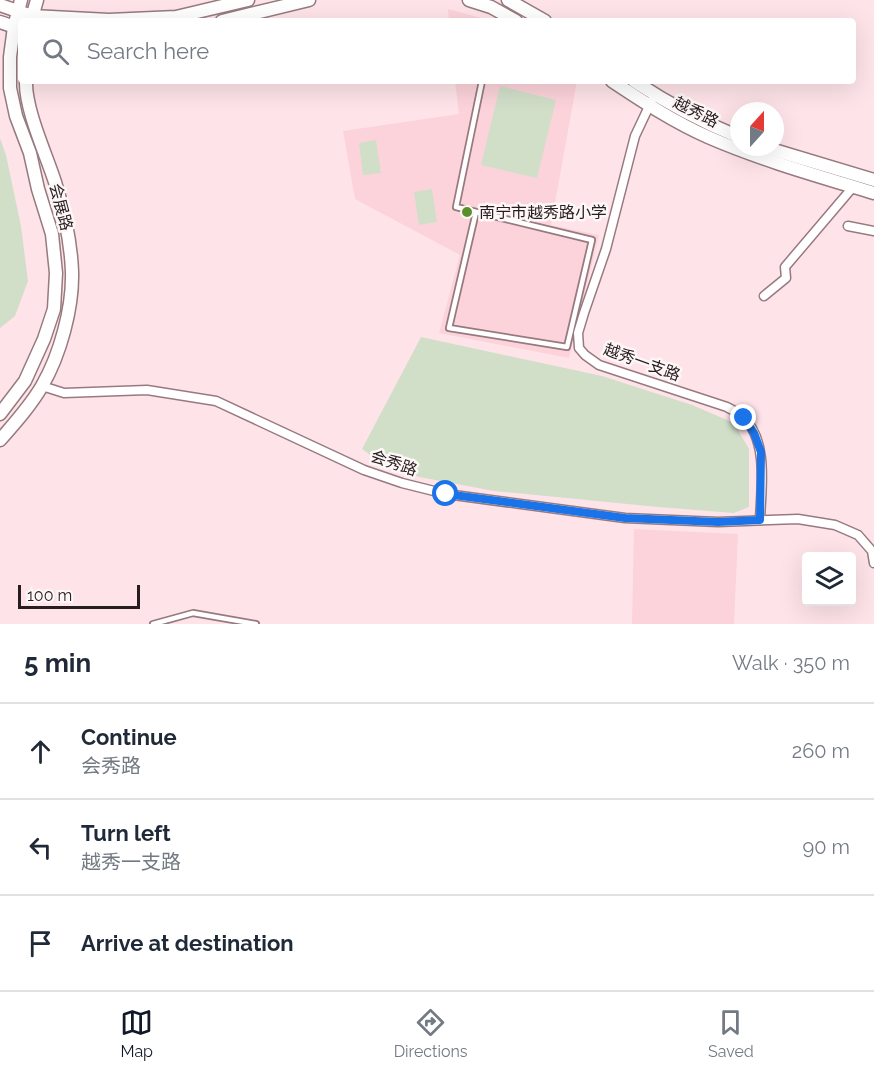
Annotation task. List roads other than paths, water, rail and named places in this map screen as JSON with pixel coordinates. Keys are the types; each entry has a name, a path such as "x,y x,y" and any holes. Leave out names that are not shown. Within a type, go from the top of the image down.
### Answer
{"main road":[{"path":"32,18 37,0"},
{"path":"153,18 176,17 248,0"},
{"path":"234,18 309,0"},
{"path":"469,0 495,15"},
{"path":"508,0 540,18"},
{"path":"0,5 19,6 31,18"},
{"name":"会展路","path":"0,414 25,381 44,339 54,309 56,273 52,234 30,153 16,116 10,88 10,57 17,28 19,6"},
{"path":"0,21 17,28"},
{"name":"会展路","path":"0,440 42,386 61,345 68,312 72,273 69,238 55,184 32,113 26,84"},
{"name":"越秀路","path":"618,84 730,133"},
{"name":"越秀路","path":"637,84 652,100 705,136 755,156 874,193"},
{"path":"784,153 874,180"}],"street":[{"name":"越秀一支路","path":"652,100 635,136 606,249 578,333 579,348 585,356 599,364 727,407 744,418 754,433 761,452 760,520"},
{"path":"764,296 786,278 785,267 853,187"},
{"path":"848,226 874,231"},
{"name":"会秀路","path":"42,386 64,393 147,390 216,401 364,470 402,483 446,494 625,518 718,522 798,519 836,525 858,535 872,550 874,563"}],"lane":[{"path":"476,212 449,327 567,347 592,240 456,207 481,84"},
{"path":"153,624 193,613 256,624"}],"place":[{"name":"南宁市越秀路小学","path":"467,212"}]}
